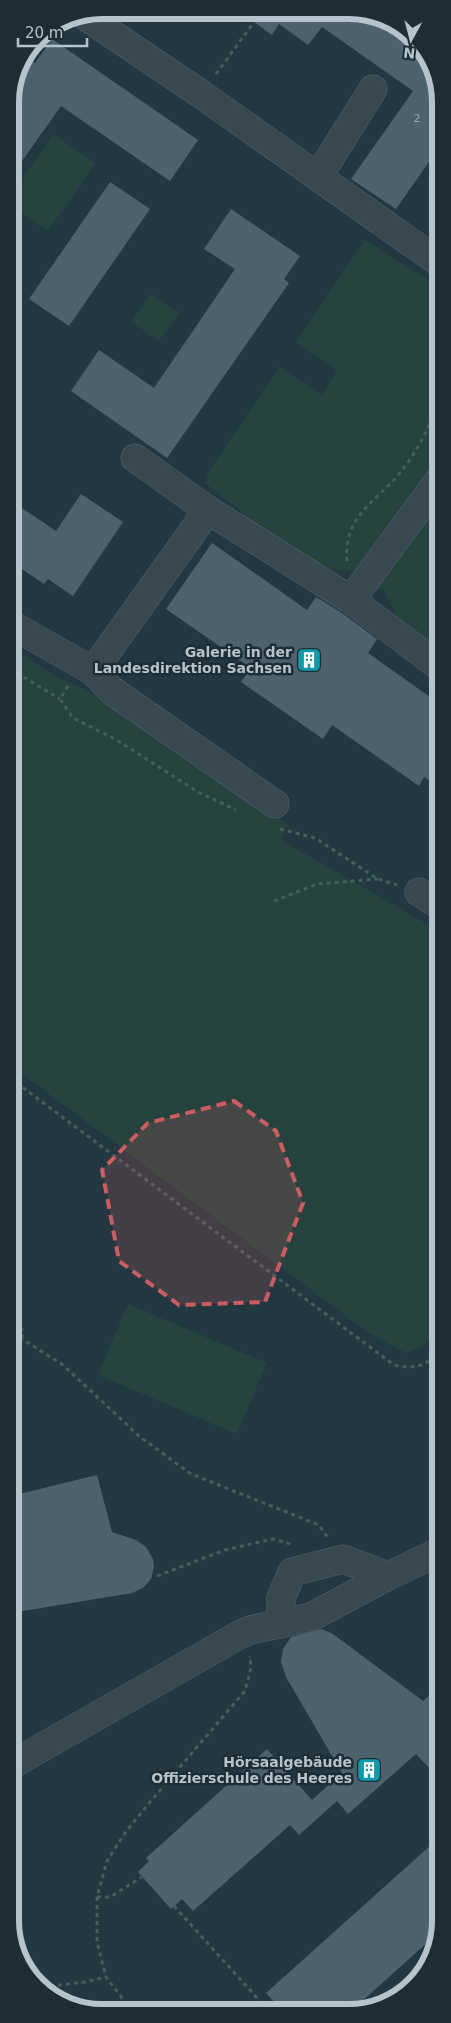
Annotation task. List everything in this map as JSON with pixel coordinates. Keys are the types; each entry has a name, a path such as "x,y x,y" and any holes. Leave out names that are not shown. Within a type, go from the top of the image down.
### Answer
{"lane":[{"path":"90,20 202,94 432,257"},
{"path":"318,177 373,89"},
{"path":"135,458 208,510 351,600 432,662"},
{"path":"351,600 432,490"},
{"path":"82,676 208,510"},
{"path":"19,630 82,676 111,690 276,804"},
{"path":"19,1760 250,1630 311,1617 388,1576 432,1556"},
{"path":"281,1624 281,1598 292,1572 343,1559 388,1576"}],"path":[{"path":"202,94 254,22"},
{"path":"351,600 346,553 350,530 360,514 403,469 432,419"},
{"path":"19,675 60,700 73,718 116,740 198,792"},
{"path":"60,700 82,676"},
{"path":"315,838 378,879 430,899"},
{"path":"274,901 317,884 378,879"},
{"path":"19,1085 394,1365 406,1368 421,1365 432,1359"},
{"path":"19,1329 22,1330 22,1339"},
{"path":"19,1339 63,1365 140,1436 192,1474 319,1525 343,1559"},
{"path":"157,1576 225,1550 273,1539 299,1546"},
{"path":"127,2004 106,1977 97,1942 97,1897 107,1861 125,1832 245,1691 251,1668 250,1630"},
{"path":"97,1897 110,1897 142,1877"},
{"path":"174,1906 263,2004"},
{"path":"50,1986 85,1982 106,1977"}],"highlighted area":[{"path":"234,1101 276,1131 303,1203 265,1302 179,1305 119,1261 102,1170 148,1123"}],"green space":[{"path":"53,134 96,163 48,231 19,211 19,183"},
{"path":"365,240 432,282 432,476 356,571 327,569 265,534 241,511 205,483 207,479 205,477 279,367 322,395 337,370 296,342"},
{"path":"151,294 179,313 159,341 131,322"},
{"path":"432,501 432,651 403,631 385,592 373,584"},
{"path":"19,653 56,676 91,692 289,825 281,840 432,927 432,1335 425,1345 406,1353 369,1333 19,1072"},
{"path":"128,1304 267,1363 237,1434 98,1375"}],"building":[{"path":"250,19 366,20 386,27 408,43 418,56 428,75 432,91 432,157 396,209 351,179 413,91 322,27 308,45 279,24 272,35"},
{"path":"52,39 198,140 170,181 61,106 19,165 20,85 25,71 32,61 35,63"},
{"path":"110,182 150,209 69,326 29,299"},
{"path":"231,209 300,256 284,279 289,283 167,458 71,391 99,350 154,388 235,269 204,249"},
{"path":"81,494 123,522 73,596 48,579 44,584 19,567 19,506 56,531"},
{"name":"Galerie in der Landesdirektion Sachsen","path":"212,543 307,610 316,597 342,613 377,639 368,653 432,698 432,782 424,777 419,786 332,725 323,739 241,682 251,668 166,609"},
{"path":"97,1475 112,1532 136,1540 146,1547 153,1559 154,1567 151,1579 143,1588 132,1593 19,1612 19,1494"},
{"name":"Hörsaalgebäude Offizierschule des Heeres","path":"322,1629 333,1634 423,1701 432,1693 432,1771 416,1754 348,1814 337,1801 299,1835 290,1825 193,1911 182,1899 171,1909 138,1872 149,1861 146,1858 267,1749 312,1800 342,1773 286,1677 281,1662 283,1649 291,1637"},
{"path":"432,1844 430,1940 359,2004 276,2004 266,1993"}],"place":[{"name":"Galerie in der Landesdirektion Sachsen","path":"309,660"},
{"name":"Hörsaalgebäude Offizierschule des Heeres","path":"369,1770"}]}
